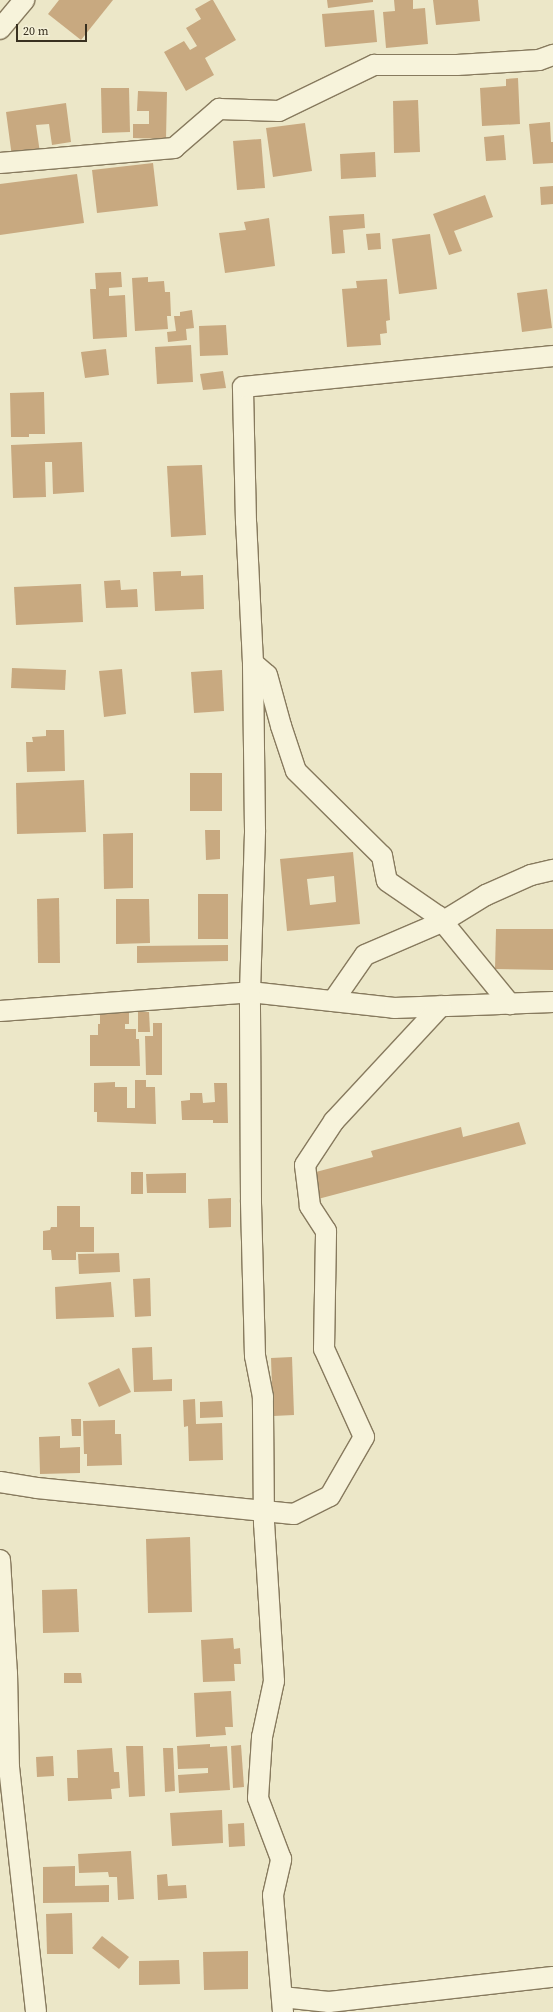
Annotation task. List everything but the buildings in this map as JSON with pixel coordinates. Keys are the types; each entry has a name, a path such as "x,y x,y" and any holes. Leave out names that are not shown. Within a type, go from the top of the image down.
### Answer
{"street":[{"path":"0,29 24,0"},
{"path":"0,163 174,148 219,109 279,111 374,65 457,65 539,60 553,55"},
{"path":"553,356 243,387 246,522 253,662 255,830 250,992 251,1200 255,1356 263,1397 264,1510 274,1681 262,1737 258,1798 281,1859 273,1895 282,2005 329,2002 553,1977"},
{"path":"253,662 267,675 281,726 296,771 382,856 387,881 438,916 510,1004"},
{"path":"333,1002 365,955 442,922 486,894 531,874 553,870"},
{"path":"0,1011 250,992 394,1008 553,1002"},
{"path":"0,1482 37,1488 294,1514 330,1496 364,1437 324,1349 326,1231 310,1206 305,1165 334,1121 441,1006"},
{"path":"0,1560 7,1673 9,1767 36,2012"}]}
